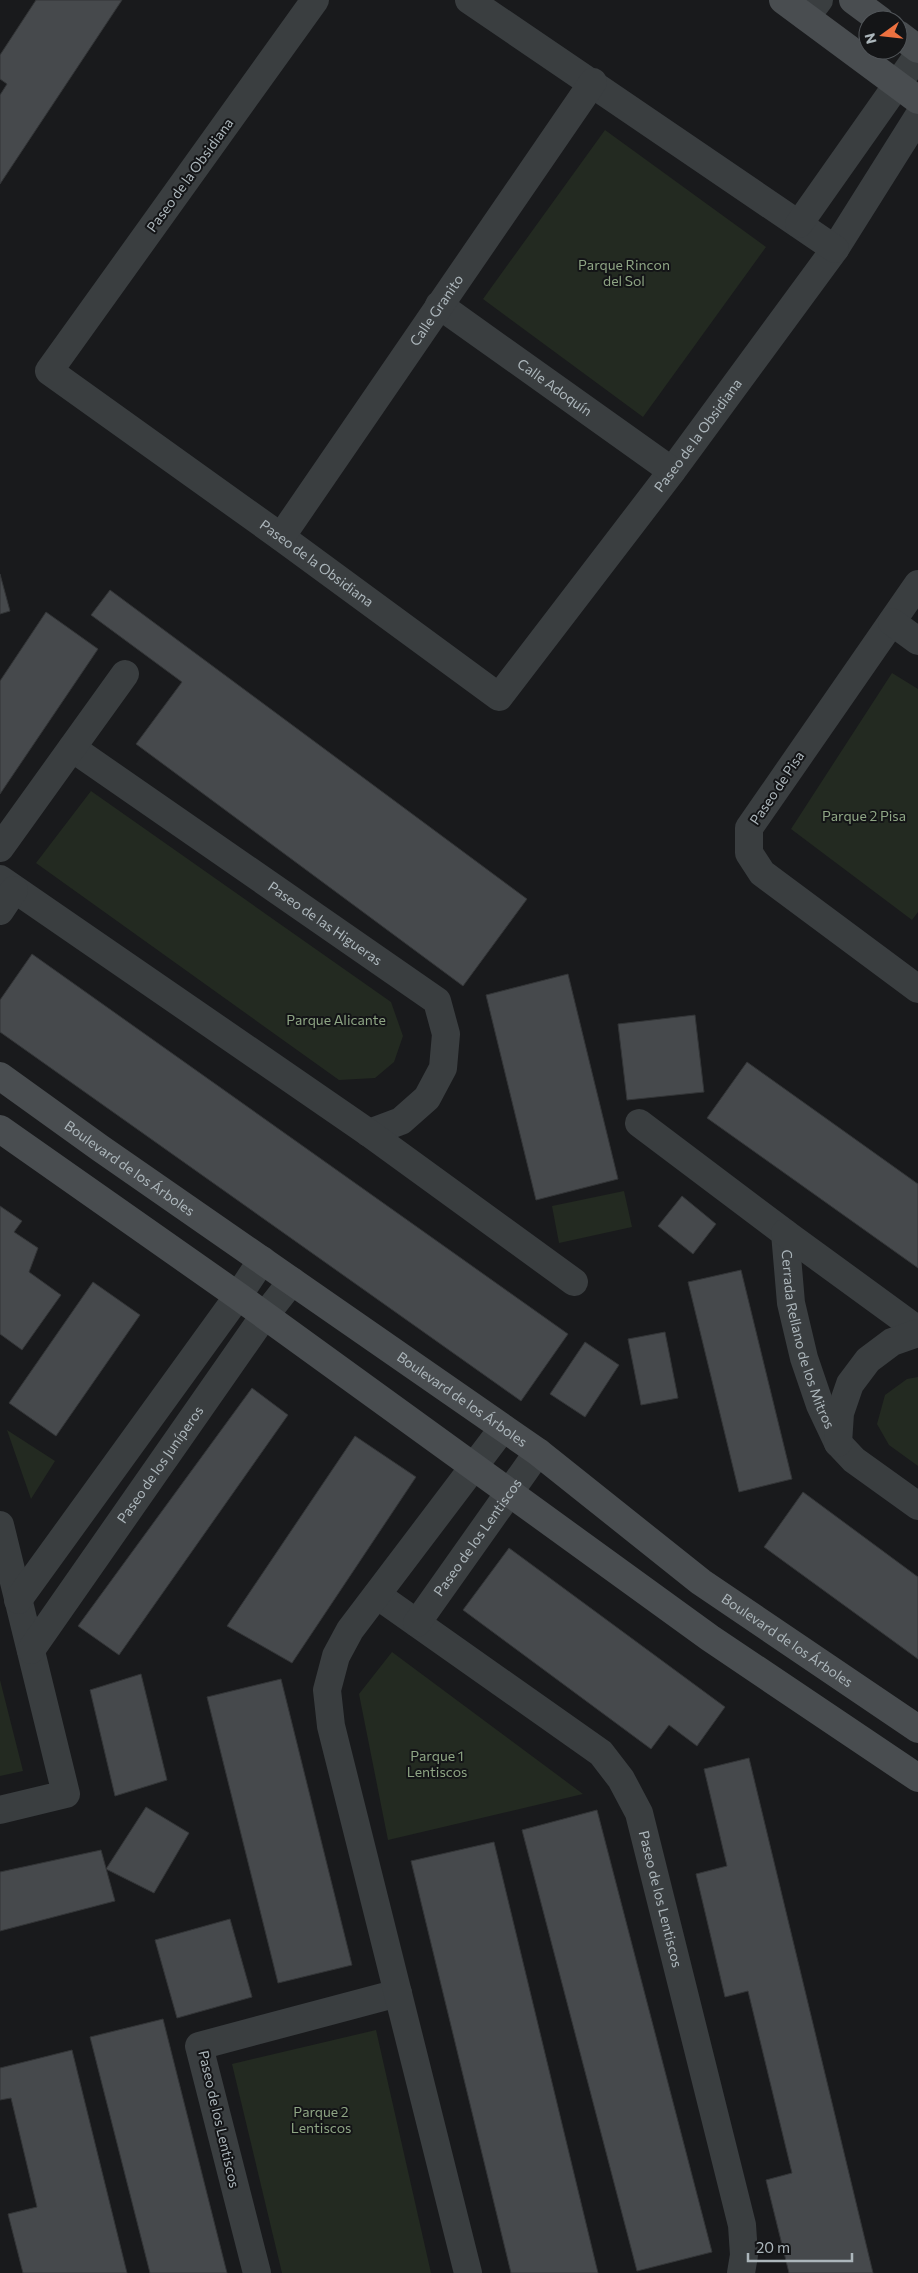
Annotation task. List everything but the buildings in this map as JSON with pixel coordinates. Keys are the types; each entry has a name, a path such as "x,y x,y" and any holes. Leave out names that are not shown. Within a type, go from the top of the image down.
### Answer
{"main road":[{"path":"783,0 812,8 907,92"},
{"path":"853,0 866,10"},
{"name":"Boulevard de los Árboles","path":"0,1076 100,1148 538,1452 701,1582 918,1729"},
{"path":"0,1129 238,1296 710,1638 918,1778"}],"street":[{"name":"Paseo de la Obsidiana","path":"315,0 49,371 281,537 499,697 672,471 834,249 918,117"},
{"path":"469,0 593,82 834,249"},
{"path":"799,224 907,92 918,55"},
{"name":"Calle Granito","path":"281,537 593,82"},
{"name":"Calle Adoquín","path":"440,304 672,471"},
{"name":"Paseo de Pisa","path":"918,584 750,828 749,853 762,873 918,989"},
{"path":"892,622 918,641"},
{"path":"0,848 125,674"},
{"name":"Paseo de las Higueras","path":"72,748 437,1001 446,1034 443,1068 427,1098 401,1121 369,1133"},
{"path":"5,893 369,1133 574,1282"},
{"name":"Cerrada Rellano de los Mitros","path":"638,1123 918,1331"},
{"name":"Cerrada Rellano de los Mitros","path":"785,1233 791,1303 804,1358 820,1405 838,1443 854,1460 918,1506"},
{"path":"18,1600 262,1260"},
{"name":"Paseo de los Juníperos","path":"30,1650 265,1316 292,1281"},
{"name":"Cerrada Rellano de los Mitros","path":"838,1443 840,1413 850,1384 868,1360 892,1342 918,1331"},
{"path":"468,2273 331,1726 327,1690 336,1656 350,1630 503,1428"},
{"name":"Paseo de los Lentiscos","path":"417,1623 538,1452"},
{"path":"0,1525 66,1794 0,1810"},
{"name":"Paseo de los Lentiscos","path":"378,1594 601,1753 621,1779 639,1813 742,2225 744,2255 741,2273"},
{"name":"Paseo de los Lentiscos","path":"257,2273 199,2046 398,1993"}],"green space":[{"name":"Parque Rincon del Sol","path":"605,130 766,247 643,417 483,299"},
{"name":"Parque 2 Pisa","path":"892,673 918,689 918,912 912,920 791,829"},
{"name":"Parque Alicante","path":"91,791 391,1002 403,1036 394,1062 375,1078 339,1080 36,863"},
{"path":"624,1191 632,1227 559,1243 552,1206"},
{"path":"918,1377 918,1466 889,1445 877,1424 885,1395 907,1379"},
{"path":"7,1430 55,1461 31,1499"},
{"name":"Parque 1 Lentiscos","path":"392,1652 583,1794 388,1840 359,1694"},
{"path":"0,1680 23,1771 0,1776"},
{"name":"Parque 2 Lentiscos","path":"376,2030 431,2273 282,2273 232,2064"}]}
